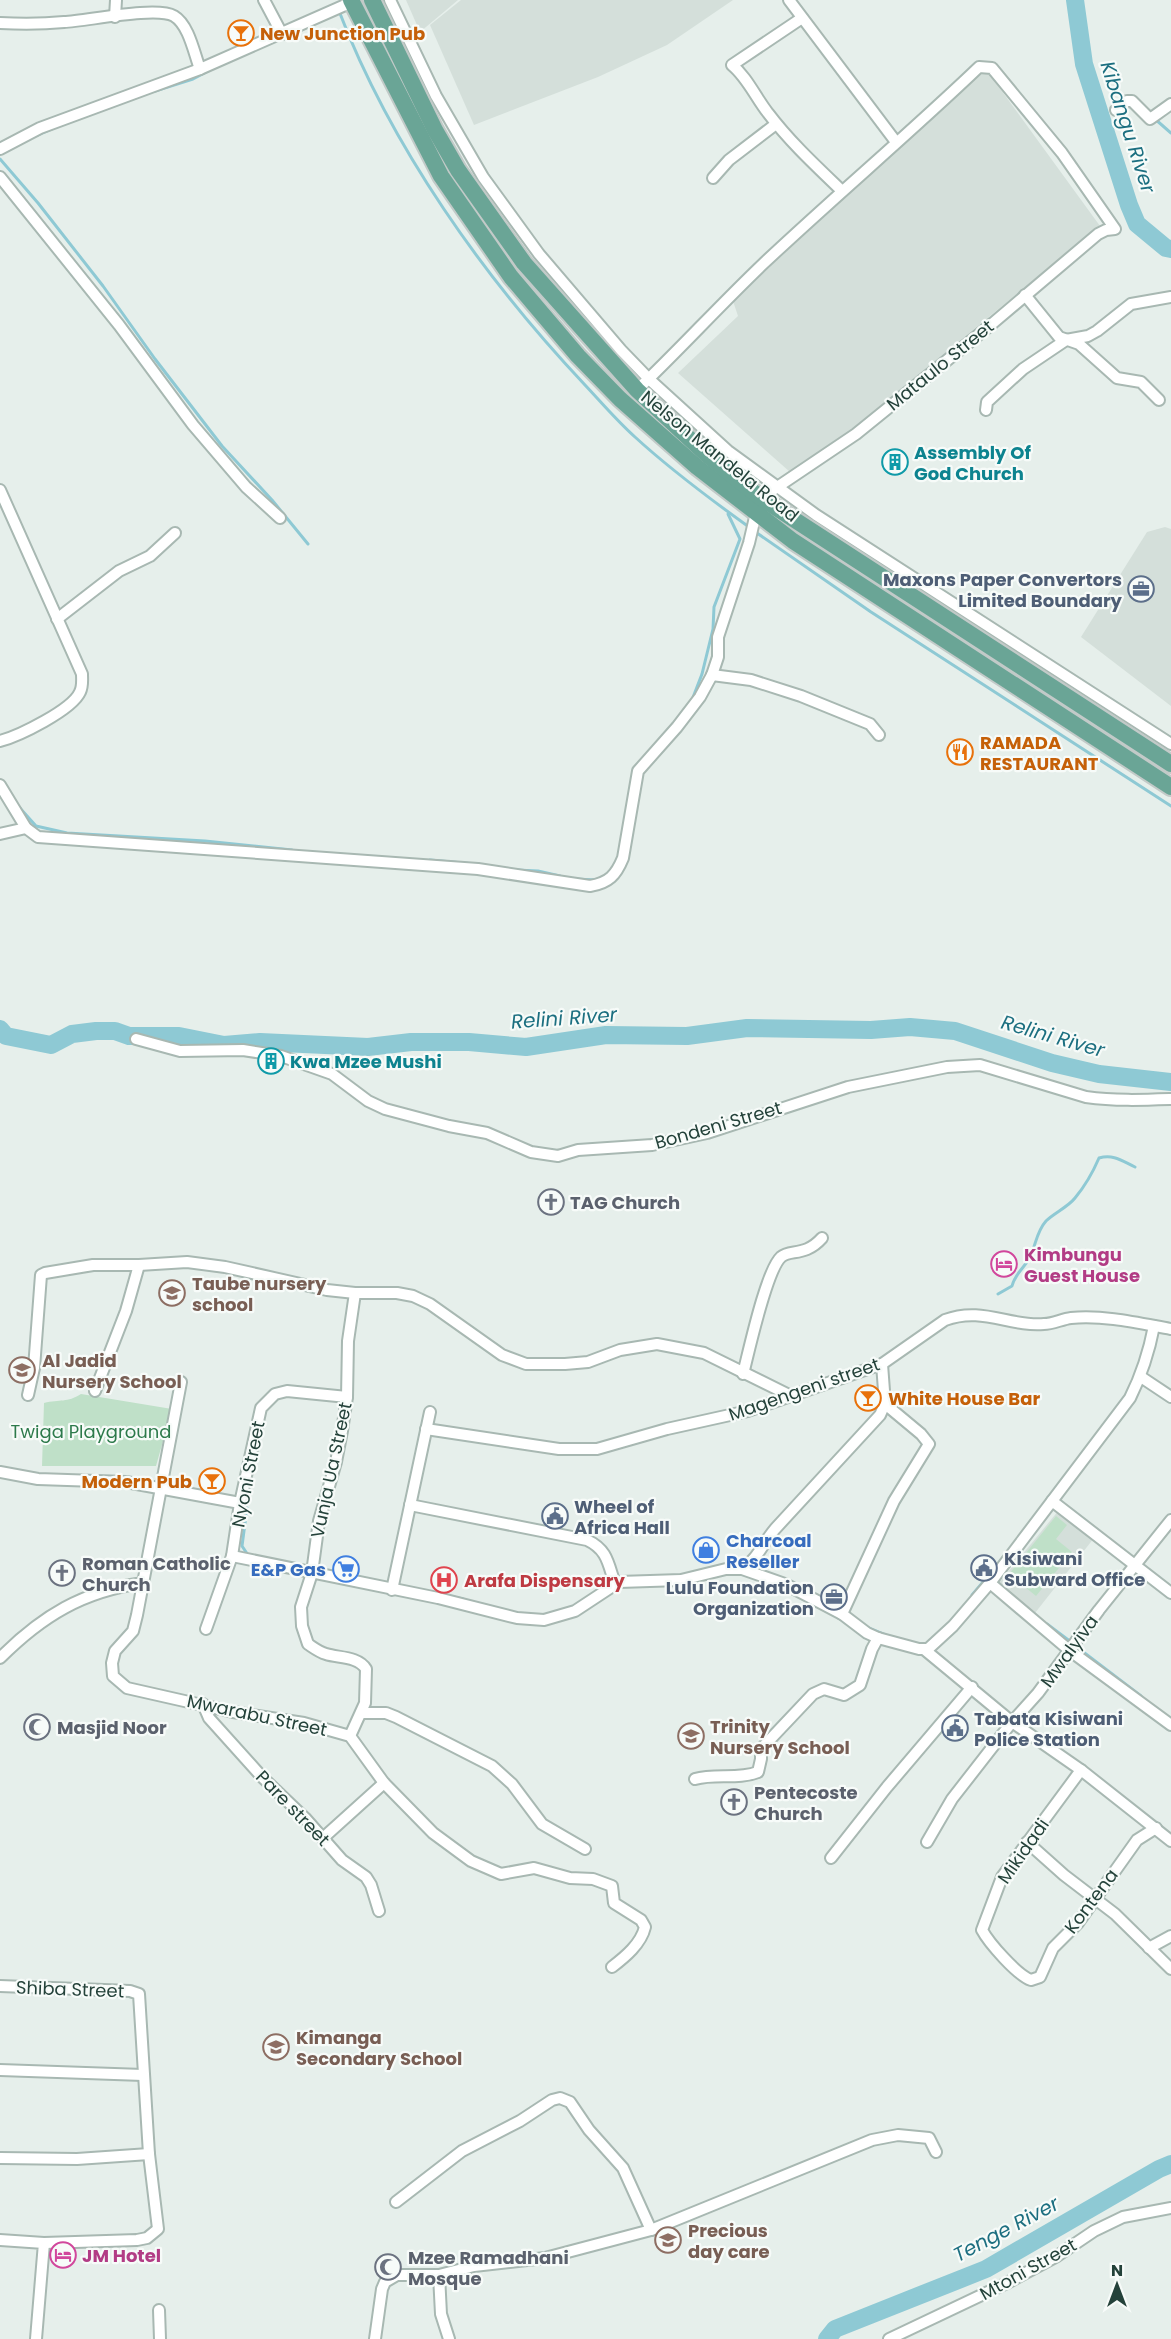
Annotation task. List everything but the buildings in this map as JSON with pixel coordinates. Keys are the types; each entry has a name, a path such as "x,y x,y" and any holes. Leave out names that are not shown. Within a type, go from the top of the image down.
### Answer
{"main road":[{"name":"Nelson Mandela Road","path":"372,0 435,130 459,170 524,263 793,542 1171,788"},
{"name":"Nelson Mandela Road","path":"352,1 441,176 511,277 578,356 620,399 692,463 1171,764"},
{"path":"511,277 524,263"}],"street":[{"path":"115,16 116,0"},
{"path":"264,0 282,33"},
{"path":"390,0 436,96 483,177 535,248 621,350 643,385 777,487 888,563 1171,744"},
{"path":"643,385 762,265 896,142 789,0"},
{"path":"0,149 40,128 200,69 352,1"},
{"path":"0,23 65,22 159,13 174,17 184,28 200,69"},
{"path":"802,18 732,65 738,70 776,124 797,148 842,191"},
{"name":"Mataulo Street","path":"759,506 777,487 856,434 1098,234 1115,229 1062,153 990,67 979,67 896,142"},
{"path":"1116,110 1127,101 1132,101 1150,119 1171,104"},
{"path":"713,178 729,160 776,124"},
{"path":"0,177 119,325 193,426 246,487 280,518"},
{"path":"1025,295 1054,333 1065,340 1079,344 1117,378 1140,382 1159,400"},
{"path":"986,410 987,402 1023,369 1065,340 1088,336 1131,304 1171,297"},
{"path":"0,490 82,674 80,692 75,699 24,733 0,741"},
{"path":"0,785 26,828 38,837 478,869 590,886 604,884 618,870 623,858 638,771 677,727 700,697 712,675 718,657 718,637 759,506"},
{"path":"57,619 119,571 150,556 175,533"},
{"path":"712,675 751,680 801,696 870,724 879,735"},
{"path":"0,834 26,828"},
{"name":"Bondeni Street","path":"135,1039 180,1051 243,1050 281,1056 332,1074 368,1101 385,1109 486,1133 531,1152 558,1156 578,1150 652,1145 707,1132 848,1087 947,1067 980,1065 1086,1097 1119,1101 1171,1099"},
{"path":"743,1374 763,1298 779,1259 785,1254 808,1250 822,1238"},
{"path":"28,1395 34,1368 41,1275 45,1272 93,1265 186,1262 203,1263 327,1290 397,1293 412,1296 445,1314 502,1355 526,1364 588,1362 620,1350 657,1344 704,1353 791,1396"},
{"path":"95,1391 126,1311 138,1265"},
{"name":"Vunja Ua Street","path":"356,1293 348,1341 347,1397 336,1462 319,1521 312,1573 302,1607 302,1626 309,1644 326,1654 363,1664 366,1669 366,1689 361,1713"},
{"name":"Magengeni street","path":"426,1429 559,1449 582,1450 606,1447 667,1429 748,1412 882,1364 945,1320 961,1315 981,1315 1045,1324 1071,1318 1103,1317 1171,1329"},
{"path":"925,1650 933,1647 947,1633 990,1583 1130,1398 1149,1353 1154,1326"},
{"path":"742,1569 754,1560 763,1543 775,1529 877,1419 885,1404 882,1364"},
{"path":"1140,1377 1171,1397"},
{"name":"Mwarabu Street","path":"181,1382 133,1631 122,1642 113,1657 113,1676 127,1688 233,1712 304,1723 350,1737 384,1783 433,1833 471,1861 501,1874 534,1868 570,1878 589,1878 613,1887 614,1903 641,1920 645,1929 643,1936 633,1948 612,1967"},
{"name":"Nyoni Street","path":"206,1629 232,1556 240,1503 261,1408 275,1394 286,1391 347,1397"},
{"path":"842,1614 894,1501 929,1444 921,1434 885,1404"},
{"path":"392,1590 430,1412"},
{"path":"0,1472 38,1479 126,1482 240,1503"},
{"path":"1052,1501 1171,1593"},
{"path":"410,1505 587,1540 604,1552 615,1584"},
{"name":"Mwalyiva","path":"927,1842 952,1799 1012,1722 1038,1693 1134,1565 1171,1520"},
{"path":"232,1556 438,1598 517,1618 544,1620 575,1611 615,1584 630,1580 681,1580 726,1569 756,1572 785,1584 842,1614 867,1633 925,1650 1012,1722 1081,1770 1171,1841"},
{"path":"0,1658 43,1621 83,1597 119,1586 142,1583"},
{"path":"990,1583 1069,1650 1171,1725"},
{"path":"695,1779 711,1775 751,1775 758,1772 762,1760 761,1749 813,1694 824,1689 844,1695 860,1685 878,1638"},
{"path":"831,1858 943,1719 972,1688"},
{"name":"Pare street","path":"203,1704 210,1718 222,1733 342,1860 369,1880 379,1911"},
{"path":"350,1737 361,1713 386,1713 396,1717 482,1760 512,1784 542,1824 585,1849"},
{"name":"Mikidadi","path":"1034,1980 1017,1973 1008,1960 987,1939 982,1930 997,1886 1081,1770"},
{"path":"323,1838 384,1783"},
{"name":"Kontena","path":"1034,1980 1042,1974 1053,1948 1078,1923 1137,1840 1156,1828"},
{"path":"1027,1842 1064,1875 1095,1898 1171,1969"},
{"path":"1149,1948 1171,1936"},
{"name":"Shiba Street","path":"0,1986 130,1991 138,1995 143,2075"},
{"path":"0,2070 143,2075 158,2229 147,2238 126,2241 44,2243 0,2240"},
{"path":"396,2202 462,2151 520,2121 552,2100 560,2098 570,2102 589,2130 623,2168 651,2230"},
{"path":"375,2339 382,2289 386,2282 397,2275 439,2275 474,2266 570,2253 651,2230 872,2140 890,2135 929,2138 936,2152"},
{"path":"0,2158 77,2159 149,2154"},
{"name":"Mtoni Street","path":"889,2339 1007,2283 1057,2256 1094,2231 1123,2217 1171,2208"},
{"path":"36,2339 44,2243"},
{"path":"439,2275 441,2314 449,2339"},
{"path":"159,2310 160,2339"}],"shaded area":[{"path":"406,0 458,0 420,32"},
{"path":"461,0 733,0 667,45 598,77 474,125 430,25"},
{"path":"985,68 1100,226 841,438 790,472 678,373 738,316 733,301"},
{"name":"Maxons Paper Convertors Limited Boundary","path":"1165,527 1171,529 1171,706 1081,637 1147,532"},
{"path":"1059,1510 1094,1538 1035,1613 998,1584"}],"green space":[{"name":"Twiga Playground","path":"81,1394 172,1409 156,1466 42,1466 44,1403 67,1400"},
{"path":"1056,1516 1067,1525 1056,1539 1072,1552 1036,1596 1009,1574"}],"waterway":[{"name":"Kibangu River","path":"1075,0 1084,64 1129,205 1137,224 1166,248 1171,249"},
{"path":"339,11 360,62 413,161 477,256 512,301 628,431 677,473 749,527"},
{"path":"155,91 193,79 216,67"},
{"path":"1155,119 1171,133"},
{"path":"35,136 56,127"},
{"path":"0,159 103,286 155,359 222,446 272,500 308,544"},
{"path":"692,700 702,674 713,629 714,607 740,539 728,514"},
{"path":"754,531 871,612 1171,806"},
{"path":"19,807 36,826 67,833 205,841 292,850"},
{"path":"430,860 474,864"},
{"path":"516,870 538,871 560,876"},
{"path":"575,879 596,880"},
{"name":"Relini River","path":"0,1029 6,1036 51,1045 72,1034 115,1031 129,1036 179,1036 224,1045 260,1042 368,1047 411,1042 469,1042 526,1047 606,1035 687,1036 747,1028 871,1030 910,1027 955,1031 1052,1063 1099,1074 1171,1082"},
{"name":"Relini River","path":"0,1040 6,1036"},
{"path":"998,1294 1012,1286 1029,1259 1043,1225 1075,1198 1099,1158 1114,1158 1135,1167"},
{"path":"247,1508 242,1546 248,1555"},
{"path":"972,1595 995,1568"},
{"path":"440,1594 463,1599"},
{"path":"1047,1624 1071,1642"},
{"path":"866,1627 888,1636"},
{"path":"1078,1648 1141,1696"},
{"name":"Tenge River","path":"827,2339 835,2329 986,2269 1171,2164"}],"place":[{"name":"New Junction Pub","path":"241,33"},
{"name":"Assembly Of God Church","path":"895,462"},
{"name":"Maxons Paper Convertors Limited Boundary","path":"1141,589"},
{"name":"RAMADA RESTAURANT","path":"960,752"},
{"name":"Kwa Mzee Mushi","path":"271,1061"},
{"name":"TAG Church","path":"551,1202"},
{"name":"Kimbungu Guest House","path":"1004,1264"},
{"name":"Taube nursery school","path":"172,1293"},
{"name":"Al Jadid Nursery School","path":"22,1370"},
{"name":"White House Bar","path":"868,1398"},
{"name":"Modern Pub","path":"212,1481"},
{"name":"Wheel of Africa Hall","path":"555,1516"},
{"name":"Charcoal Reseller","path":"706,1550"},
{"name":"Kisiwani Subward Office","path":"984,1568"},
{"name":"E&P Gas","path":"346,1569"},
{"name":"Roman Catholic Church","path":"62,1573"},
{"name":"Arafa Dispensary","path":"444,1580"},
{"name":"Lulu Foundation Organization","path":"834,1597"},
{"name":"Masjid Noor","path":"37,1727"},
{"name":"Tabata Kisiwani Police Station","path":"955,1728"},
{"name":"Trinity Nursery School","path":"691,1736"},
{"name":"Pentecoste Church","path":"734,1802"},
{"name":"Kimanga Secondary School","path":"276,2047"},
{"name":"Precious day care","path":"668,2240"},
{"name":"JM Hotel","path":"63,2255"},
{"name":"Mzee Ramadhani Mosque","path":"388,2267"}]}
